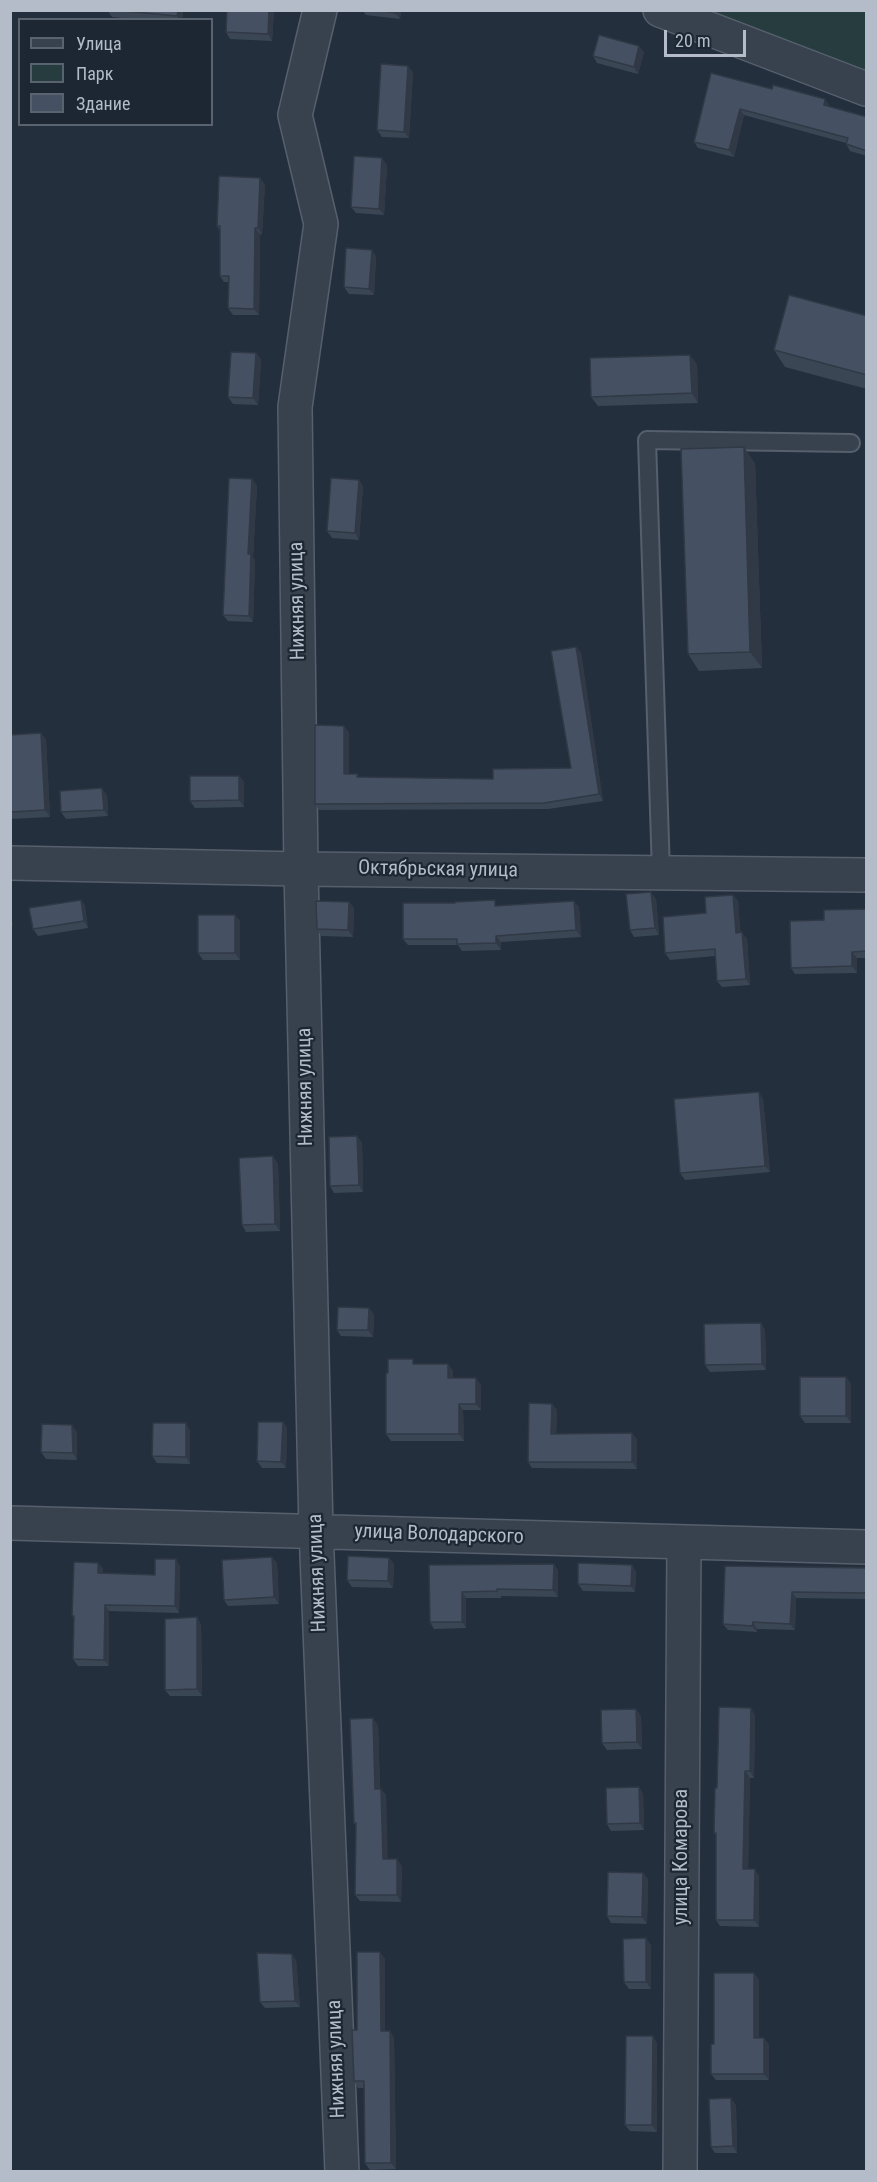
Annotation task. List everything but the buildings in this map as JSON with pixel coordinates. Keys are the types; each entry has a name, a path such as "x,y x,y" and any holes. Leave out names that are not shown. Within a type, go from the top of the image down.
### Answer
{"street":[{"name":"Нижняя улица","path":"320,10 295,116 321,224 295,407 301,869 316,1530 342,2172"},
{"path":"660,10 867,90"},
{"name":"Октябрьская улица","path":"10,863 301,869 867,875"},
{"name":"улица Володарского","path":"10,1523 867,1547"},
{"name":"улица Комарова","path":"680,2172 684,1543"}],"lane":[{"path":"661,873 647,440 851,443"}],"green space":[{"path":"701,11 866,11 866,72"}]}
